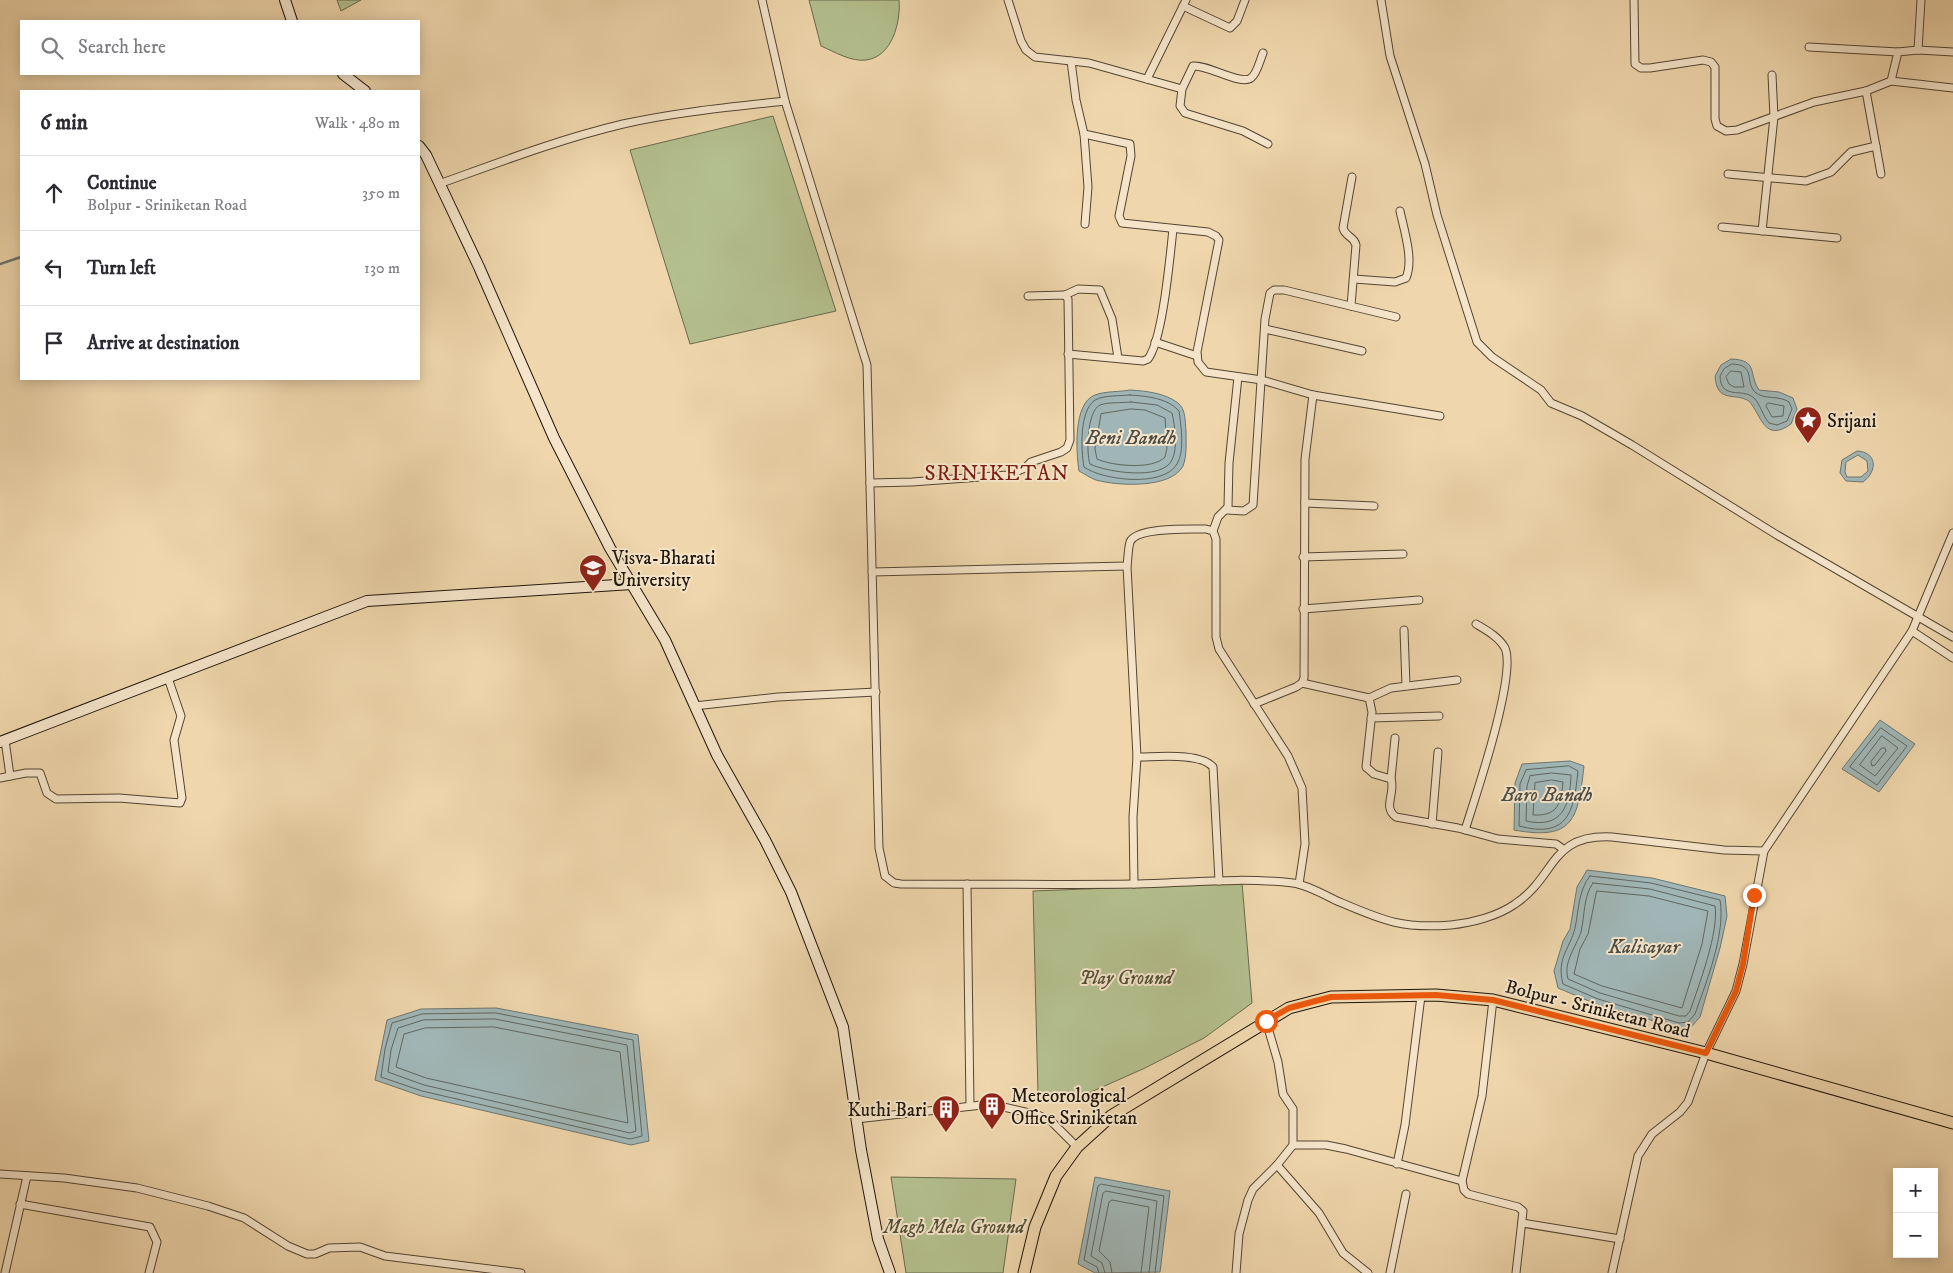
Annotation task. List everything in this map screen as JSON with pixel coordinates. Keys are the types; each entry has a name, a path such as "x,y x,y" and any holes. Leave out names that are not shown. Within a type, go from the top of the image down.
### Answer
{"main road":[{"path":"286,0 292,20"},
{"path":"344,75 363,90"},
{"path":"420,148 479,267 554,438 610,548 665,640 716,755 765,840 790,892 843,1028 856,1119 878,1240 890,1273"},
{"path":"3,742 367,602 632,584"},
{"name":"Bolpur - Sriniketan Road","path":"1024,1273 1035,1227 1056,1176 1077,1147 1111,1116 1289,1008 1331,997 1421,996 1493,1000 1706,1053 1953,1123"}],"street":[{"path":"762,0 785,101 867,365 880,848 885,876 894,883 901,884 1134,884 1219,881 1299,884 1391,922 1407,926 1454,924 1473,921 1516,904 1538,882 1563,849 1582,839 1594,836 1662,841 1724,850 1764,851"},
{"path":"1008,0 1026,50 1042,59 1089,63 1182,89"},
{"path":"1147,79 1184,3 1230,28 1237,21 1245,0"},
{"path":"1381,0 1390,56 1425,164 1437,215 1477,342 1492,357 1541,390 1551,403 1582,416 1632,445 1777,535 1953,637"},
{"path":"1634,0 1636,64 1641,68 1650,68 1702,60 1711,62 1715,68 1715,119 1720,130 1737,130 1814,102 1866,91 1892,81 1953,88"},
{"path":"1918,50 1921,0"},
{"path":"1809,47 1898,52 1918,50 1953,52"},
{"path":"1892,81 1898,52"},
{"path":"1263,53 1253,77 1249,80 1240,80 1196,65 1191,68 1182,89 1180,106 1185,113 1244,131 1268,144"},
{"path":"1071,61 1076,100 1084,134 1088,187 1085,224"},
{"path":"1762,231 1774,117 1772,75"},
{"path":"1866,91 1880,174"},
{"path":"439,184 547,145 623,124 690,112 785,101"},
{"path":"1084,134 1130,144 1131,156 1119,216 1122,224 1208,232 1219,240 1197,356 1200,367 1206,372 1262,380 1313,395 1440,416"},
{"path":"1728,174 1795,180 1815,178 1831,172 1851,152 1876,146"},
{"path":"1351,306 1356,242 1346,234 1343,228 1352,177"},
{"path":"1354,279 1395,282 1406,278 1409,271 1408,255 1400,211"},
{"path":"1722,227 1837,238"},
{"path":"1068,354 1143,361 1148,359 1155,342 1166,287 1173,229"},
{"path":"1028,296 1065,295 1078,289 1100,290 1112,318 1118,358"},
{"path":"1299,884 1306,844 1302,788 1288,756 1219,650 1216,637 1216,539 1213,531 1218,517 1227,510 1244,511 1253,505 1267,298 1274,290 1284,290 1396,317"},
{"path":"870,483 1008,475 1025,468 1031,462 1061,452 1067,448 1070,440 1069,306 1065,295"},
{"path":"1265,329 1362,351"},
{"path":"1155,342 1197,356"},
{"path":"1227,510 1229,463 1238,377"},
{"path":"1302,683 1305,459 1313,395"},
{"path":"1305,503 1374,506"},
{"path":"1134,884 1133,818 1137,757 1127,566 1130,541 1137,534 1148,532 1206,529 1213,531"},
{"path":"1612,1273 1638,1156 1652,1134 1680,1112 1688,1102 1706,1053 1736,991 1741,974 1764,851 1912,631 1953,533"},
{"path":"1304,557 1403,554"},
{"path":"872,572 1127,566"},
{"path":"1304,609 1419,600"},
{"path":"1465,830 1506,682 1508,660 1504,648 1491,633 1476,624"},
{"path":"1404,630 1406,686"},
{"path":"1912,631 1953,658"},
{"path":"0,778 40,773 46,794 56,799 119,798 180,803 182,798 174,737 179,727 181,716 168,678"},
{"path":"1254,704 1302,683 1369,698 1381,691 1457,680"},
{"path":"694,706 778,697 876,692"},
{"path":"1369,698 1372,704 1366,767 1374,774 1391,779"},
{"path":"1371,718 1439,716"},
{"path":"1395,738 1391,779 1392,789 1388,807 1390,813 1396,817 1465,830 1498,839 1556,844 1563,849"},
{"path":"3,742 10,776"},
{"path":"1432,824 1438,752"},
{"path":"1137,757 1197,758 1208,762 1213,767 1219,881"},
{"path":"967,884 970,1106"},
{"path":"1397,1164 1405,1125 1421,996"},
{"path":"1493,1000 1482,1096 1462,1181 1464,1190 1468,1194 1520,1208 1523,1211 1516,1273"},
{"path":"1236,1273 1239,1234 1244,1209 1253,1189 1277,1165 1292,1145 1293,1109 1283,1094 1278,1062 1266,1021"},
{"path":"856,1119 991,1104 1038,1114 1051,1121 1077,1147"},
{"path":"1292,1145 1340,1147 1462,1181"},
{"path":"1277,1165 1319,1213 1343,1254 1368,1273"},
{"path":"0,1174 64,1178 137,1188 208,1206 244,1218 288,1246 306,1254 315,1254 330,1248 360,1247 385,1256 487,1271 522,1273"},
{"path":"5,1273 27,1176"},
{"path":"1390,1273 1406,1194"},
{"path":"20,1204 150,1227 157,1242 149,1273"},
{"path":"1522,1223 1620,1239"}],"green space":[{"path":"337,0 361,0 341,11"},
{"path":"809,0 899,0 898,18 893,37 882,52 866,60 837,54 821,46"},
{"path":"773,116 836,311 690,344 630,150"},
{"name":"Play Ground","path":"1242,883 1252,1003 1204,1038 1145,1068 1082,1096 1038,1095 1033,891"},
{"name":"Magh Mela Ground","path":"891,1177 1016,1179 1003,1273 906,1273"}],"water":[{"path":"1731,359 1746,362 1749,365 1759,390 1779,392 1793,398 1797,409 1791,424 1775,431 1769,429 1749,401 1743,398 1727,396 1719,390 1716,385 1715,376 1721,365"},
{"name":"Beni Bandh","path":"1130,390 1161,395 1181,406 1185,416 1186,431 1184,462 1177,473 1167,479 1143,484 1117,484 1096,480 1079,471 1077,441 1079,418 1088,400 1095,395 1103,393"},
{"path":"1857,451 1864,452 1872,458 1873,468 1868,478 1863,482 1846,481 1840,473 1842,460","holes":["1858,455 1867,461 1868,471 1861,477 1847,477 1845,472 1846,462"]},
{"path":"1880,720 1915,744 1879,792 1842,769"},
{"name":"Baro Bandh","path":"1570,761 1584,766 1579,800 1569,822 1561,829 1549,832 1534,833 1514,830 1515,783 1522,764"},
{"name":"Kalisayar","path":"1587,870 1652,878 1725,896 1727,916 1720,948 1700,1017 1690,1028 1678,1028 1596,1004 1558,988 1554,971 1563,941 1570,929 1577,887"},
{"path":"496,1008 638,1035 649,1141 631,1145 421,1096 375,1080 387,1020 421,1009"},
{"path":"1095,1177 1170,1191 1160,1272 1095,1273 1078,1264"}],"waterway":[{"path":"0,264 20,257"}],"place":[{"name":"Srijani","path":"1808,444"},
{"name":"Visva-Bharati University","path":"593,592"},
{"name":"Meteorological Office Sriniketan","path":"992,1130"},
{"name":"Kuthi Bari","path":"946,1133"}],"district":[{"name":"SRINIKETAN","path":"997,473"}],"route":[{"path":"1266,1021 1289,1008 1331,997 1436,995 1493,1000 1706,1053 1736,991 1743,964 1754,895"}]}
